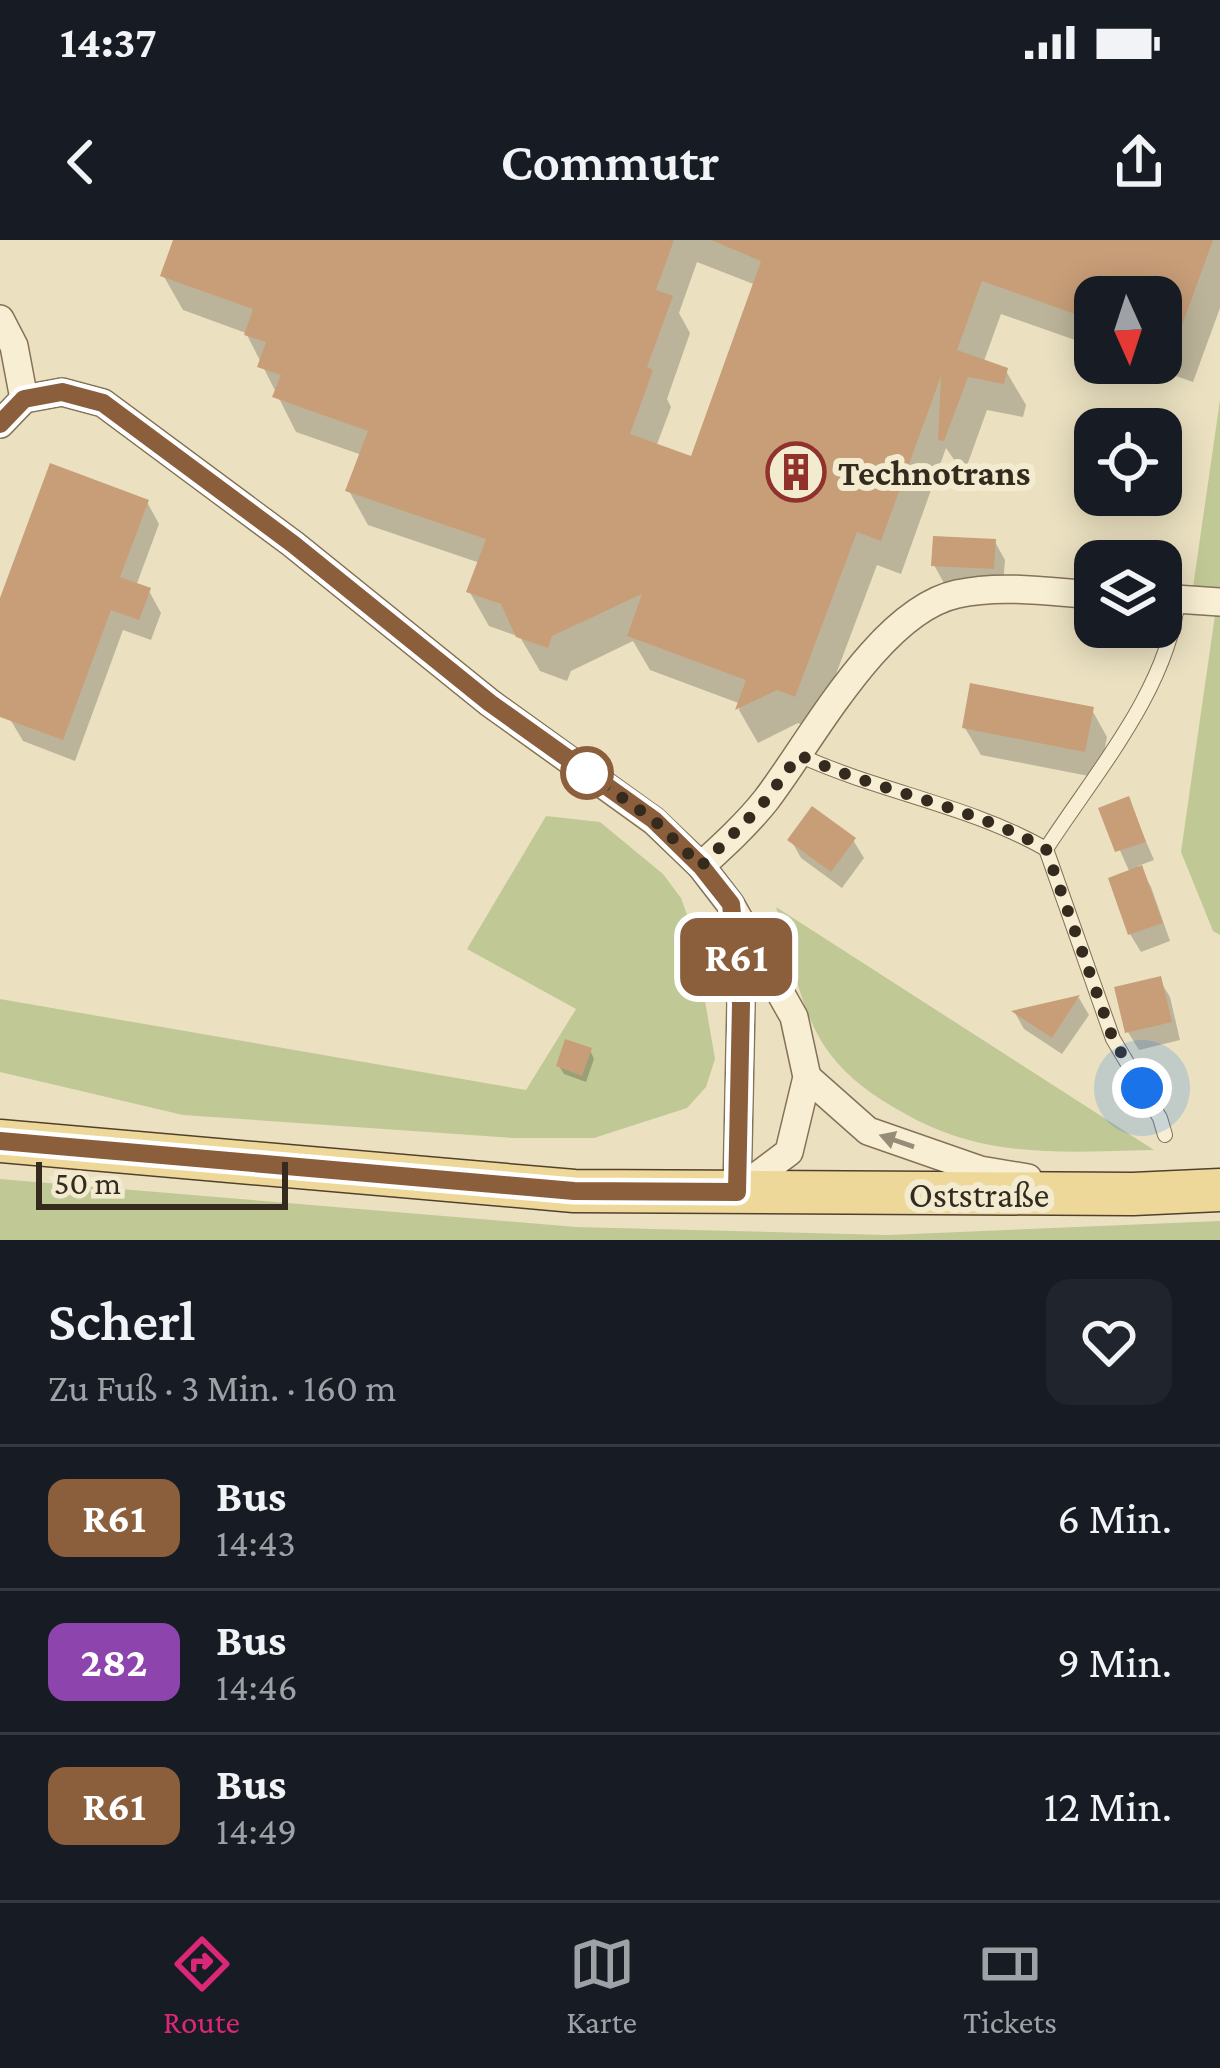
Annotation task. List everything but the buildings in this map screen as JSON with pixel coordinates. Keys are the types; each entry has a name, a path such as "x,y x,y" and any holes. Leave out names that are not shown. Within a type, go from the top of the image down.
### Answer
{"main road":[{"name":"Oststraße","path":"0,1141 574,1191 1133,1194 1220,1190"}],"street":[{"path":"0,319 14,346 12,396 0,424"},
{"path":"12,396 62,392 103,403 293,544 490,703 654,820 701,866 731,904 794,1017 807,1077 789,1152 737,1192"},
{"path":"701,866 761,806 871,656 926,607 955,594 1002,590 1074,594"},
{"path":"1182,600 1220,602"},
{"path":"731,904 741,1004 737,1192"},
{"path":"807,1077 868,1131 980,1170 1133,1194"}],"lane":[{"path":"1046,849 1168,648"},
{"path":"799,755 828,769 991,822 1046,849 1113,1039 1166,1135"}],"green space":[{"path":"1220,400 1220,588 1193,587"},
{"path":"1220,614 1220,935 1213,931 1181,852 1215,615"},
{"path":"546,816 600,822 663,874 681,898 693,931 715,1059 706,1087 687,1108 594,1138 513,1138 183,1115 0,1072 0,999 526,1090 576,1009 467,949"},
{"path":"776,907 1154,1150 1056,1152 994,1146 933,1127 882,1100 845,1072 820,1038 804,1002"},
{"path":"0,1179 576,1227 888,1235 1220,1221 1220,1240 0,1240"}],"bus line":[{"name":"R61","path":"0,424 24,399 62,392 103,403 293,544 490,703 654,820 731,904 741,1004 737,1192 574,1191 0,1141"}],"place":[{"name":"Technotrans","path":"796,472"}],"route":[{"path":"587,773 654,820 701,866 761,806 799,755 828,769 991,822 1046,849 1113,1039 1142,1088"}]}
